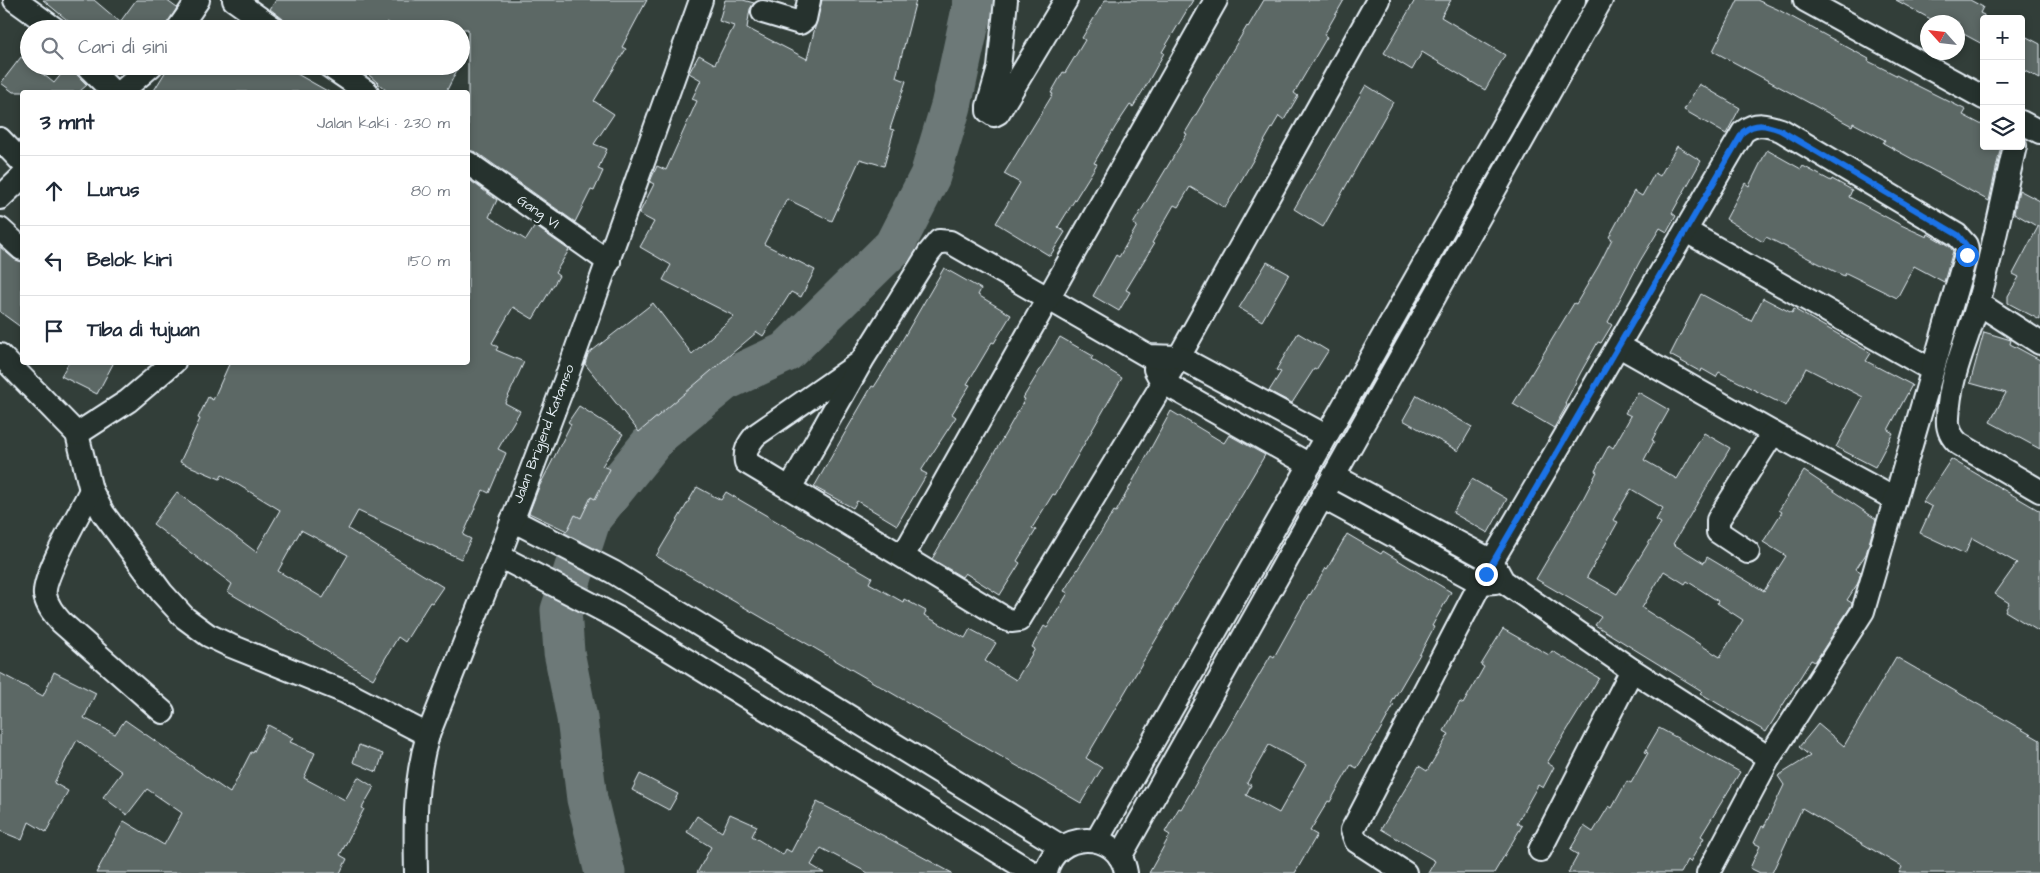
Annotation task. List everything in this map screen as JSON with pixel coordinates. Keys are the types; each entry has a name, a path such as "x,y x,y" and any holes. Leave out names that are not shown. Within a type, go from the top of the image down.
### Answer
{"street":[{"path":"184,20 198,0"},
{"path":"234,0 262,20"},
{"name":"Jalan Brigjend Katamso","path":"416,873 415,796 421,757 428,735 499,556 609,262 701,0"},
{"path":"764,12 800,23 805,19 809,0"},
{"path":"1006,0 999,68 988,106 988,111 994,115 998,113 1066,0"},
{"path":"903,556 1216,0"},
{"path":"862,362 756,435 749,444 745,455 746,462 1006,619 1011,621 1019,620 1162,382 1179,357 1378,0"},
{"path":"1097,840 1574,0"},
{"path":"1046,873 1053,856 1062,846 1073,841 1085,839 1097,840 1106,844 1123,865 1322,497 1601,0"},
{"path":"1805,0 1980,96"},
{"path":"23,2 44,20"},
{"path":"97,75 111,90"},
{"path":"123,90 141,75"},
{"path":"342,75 364,90"},
{"path":"1405,873 1360,845 1352,835 1352,830 1492,561 1743,132 1749,127 1762,124 1780,130 1958,235 1966,245 1967,255 1894,498 1863,610 1769,758 1708,873"},
{"path":"2025,124 2040,132"},
{"path":"0,138 20,160"},
{"path":"2014,150 1978,303 1950,389 1947,420 1949,431 1954,440 1959,444 2040,491"},
{"name":"Gang VI","path":"470,164 609,262"},
{"path":"0,198 20,179"},
{"path":"0,229 20,247"},
{"path":"1686,231 1932,370"},
{"path":"790,488 862,362 929,252 939,241 950,242 1148,356 1179,357 1326,436"},
{"path":"1978,303 2040,343"},
{"path":"1618,346 1894,498"},
{"path":"0,355 77,434 91,490 103,513 162,593 185,618 208,635 345,692 428,735"},
{"path":"1148,356 1162,382 1310,465"},
{"path":"77,434 128,401 170,365"},
{"path":"1748,552 1718,532 1717,524 1773,433"},
{"path":"1334,476 1492,561 1503,581 1632,670 1769,758"},
{"path":"91,490 48,576 45,596 53,613 61,622 163,712"},
{"path":"1322,497 1481,583 1503,581"},
{"path":"512,520 562,544 634,585 1062,846"},
{"path":"499,556 618,618 1033,873"},
{"path":"618,618 634,585"},
{"path":"692,664 711,632"},
{"path":"1540,850 1632,670"}],"building":[{"path":"43,0 94,0 118,20 67,20"},
{"path":"136,0 166,0 177,8 170,20 121,20"},
{"path":"276,0 647,0 622,47 626,49 594,101 614,114 594,144 607,149 598,169 603,171 594,191 591,190 575,222 476,152 470,150 470,90 468,90 468,75 470,75 470,20 284,20 270,9"},
{"path":"725,0 743,0 754,3 750,9 747,28 807,59 822,0 916,0 896,77 906,81 890,129 894,130 884,166 860,159 832,221 787,199 764,244 815,270 801,297 791,292 763,336 757,332 639,432 585,364 588,354 653,303 692,354 734,316 663,280 671,265 640,247 654,222 639,214 654,184 650,182 657,166 666,170 697,101 692,99 701,80 689,73 699,55 715,64 734,26 719,21"},
{"path":"1105,0 1193,0 1162,52 1164,53 1147,84 1133,107 1130,105 1116,126 1094,163 1097,164 1058,227 1065,232 1050,256 996,223 1020,183 1004,174 1053,94 1051,93 1063,72 1065,73 1085,40 1082,38"},
{"path":"1264,0 1344,0 1324,35 1327,37 1294,93 1298,96 1284,120 1279,116 1225,208 1190,187 1178,207 1174,205 1152,243 1154,244 1126,290 1130,292 1119,311 1093,296 1116,255 1119,257 1137,226 1133,224 1187,134 1185,133 1203,100"},
{"path":"1415,0 1451,0 1441,17 1505,55 1485,90 1422,52 1412,70 1384,53"},
{"path":"1738,0 1757,0 1869,59 1868,61 1966,110 1963,115 1980,124 1980,150 2000,150 1989,201 1883,143 1885,140 1853,123 1852,126 1713,51"},
{"path":"1896,0 1970,0 1983,7 1980,13 1984,15 1980,15 1980,43 1965,35 1965,15 1923,15"},
{"path":"2025,36 2040,44 2040,79 2025,71"},
{"path":"20,58 20,75 44,75 54,83 61,75 77,75 87,85 81,90 20,90 20,92 13,92 1,83"},
{"path":"163,75 299,75 325,90 154,90"},
{"path":"369,75 454,75 447,90 386,90"},
{"path":"1699,84 1740,108 1726,134 1684,110"},
{"path":"1366,85 1393,102 1323,227 1294,209"},
{"path":"1677,146 1701,161 1672,213 1676,216 1667,232 1660,228 1640,261 1608,322 1612,325 1601,343 1598,342 1581,372 1565,403 1567,405 1554,428 1513,404 1599,265 1612,239 1609,237 1634,191 1642,196 1655,173 1660,176"},
{"path":"1767,150 1801,169 1803,166 1831,181 1832,179 1852,190 1849,197 1899,224 1927,237 1928,234 1949,246 1953,251 1944,282 1914,266 1897,298 1846,273 1844,276 1766,237 1763,242 1726,219 1745,183 1749,186"},
{"path":"470,180 497,200 489,217 526,240 535,226 569,250 555,273 559,276 533,319 513,307 492,343 498,347 496,350 524,362 505,403 520,411 498,449 506,453 489,493 483,490 463,535 471,539 461,559 358,511 348,529 443,587 432,603 430,602 405,642 398,637 373,679 228,592 232,584 153,524 177,492 256,552 280,510 222,475 220,479 180,462 208,397 213,400 229,365 470,365","holes":["301,530 348,555 323,598 278,571"]},
{"path":"2019,190 2040,201 2040,320 2008,303 2008,296 2019,277 2013,274 2038,227 2014,213"},
{"path":"0,247 14,259 20,261 20,327 0,312"},
{"path":"1267,262 1289,274 1262,321 1239,308"},
{"path":"944,268 981,289 978,295 1011,315 994,343 992,342 967,384 970,385 952,414 956,417 921,471 927,474 897,525 857,501 853,508 814,487 872,386 874,387 886,368"},
{"path":"1701,294 1751,321 1763,298 1792,313 1794,309 1871,353 1866,361 1912,385 1888,430 1893,433 1875,467 1836,447 1863,397 1806,368 1786,406 1719,372 1716,377 1702,369 1701,372 1670,355"},
{"path":"1984,332 2011,340 2010,344 2040,360 2040,449 1990,422 2006,393 1970,383"},
{"path":"1298,333 1328,351 1292,403 1269,391 1281,372 1276,370"},
{"path":"1060,337 1093,356 1091,359 1122,378 1055,495 1053,494 1032,528 1036,530 1017,561 1020,563 1000,595 965,573 962,577 932,559 1025,399 1023,398"},
{"path":"67,365 112,365 97,394 61,376"},
{"path":"1638,392 1669,410 1652,440 1654,441 1644,460 1677,479 1704,433 1730,448 1673,544 1704,563 1707,557 1764,591 1786,556 1763,542 1782,512 1779,510 1804,471 1876,519 1866,554 1856,569 1861,572 1858,583 1847,600 1852,603 1851,606 1815,662 1811,660 1766,732 1700,693 1702,691 1595,625 1601,617 1536,579 1584,497 1609,445 1613,448 1631,416 1625,413","holes":["1631,489 1663,508 1656,520 1661,523 1617,594 1587,577 1618,522 1613,520","1664,571 1685,584 1687,581 1743,620 1720,657 1642,608"]},
{"path":"1417,395 1472,427 1458,451 1403,420"},
{"path":"579,406 623,434 602,466 610,469 595,499 591,497 581,518 575,515 567,531 529,513 539,487 571,424 568,422"},
{"path":"1171,411 1224,443 1229,435 1265,455 1086,758 1102,768 1081,803 656,556 697,487 721,500 726,492 872,577 869,583 903,602 904,599 926,611 924,615 965,638 970,629 996,643 985,661 1016,680 1035,649 1032,647 1044,626 1047,628 1068,593 1064,591 1114,511 1116,512"},
{"path":"1951,459 2040,511 2040,632 2005,611 2009,603 1995,594 2017,563 1972,538 1965,554 1920,533 1932,507 1923,502"},
{"path":"1472,479 1507,499 1488,533 1453,513"},
{"path":"1347,534 1381,554 1383,551 1451,592 1432,626 1434,627 1420,654 1391,704 1394,705 1378,734 1357,768 1351,765 1330,802 1328,801 1310,831 1317,835 1295,873 1149,873 1170,835 1165,832 1179,808 1181,809 1271,655 1274,657 1309,594 1327,569","holes":["1269,745 1306,765 1279,813 1246,795 1251,785 1247,783"]},
{"path":"1503,629 1549,655 1552,651 1599,678 1547,763 1554,767 1543,788 1538,785 1517,823 1522,826 1494,873 1428,873 1435,861 1381,829 1419,766 1427,771 1449,734 1444,731 1460,702 1463,704 1484,667 1481,665"},
{"path":"1896,657 2040,740 2040,873 1899,873 1902,867 1802,808 1772,873 1760,873 1750,868 1760,846 1754,843 1762,826 1764,827 1784,785 1778,776 1810,756 1799,747 1818,724 1844,746"},
{"path":"54,672 96,693 84,718 115,734 125,720 230,793 251,752 253,753 268,725 293,738 290,742 315,753 304,778 345,800 358,777 374,787 340,855 347,859 340,873 96,873 124,821 164,845 182,813 147,789 127,815 103,797 122,772 77,740 54,783 68,791 46,832 29,822 22,840 0,831 0,673 43,696"},
{"path":"1659,728 1740,772 1701,836 1704,838 1690,862 1688,860 1681,873 1568,873 1578,855 1570,850 1584,826 1593,832 1609,806 1612,808 1627,781 1631,783 1648,753 1645,752"},
{"path":"359,745 383,754 377,772 353,762"},
{"path":"640,774 678,794 669,810 632,790"},
{"path":"817,802 952,873 868,873 821,848 811,865 824,873 697,873 711,847 687,832 697,816 722,832 730,814 757,826 752,836 783,855 786,849 791,852"}],"waterway":[{"path":"605,873 587,799 577,718 564,652 561,610 591,518 658,435 724,381 786,352 894,246 930,176 951,106 974,0"}],"route":[{"path":"1486,574 1743,132 1749,127 1762,124 1780,130 1958,235 1966,245 1967,255"}]}
